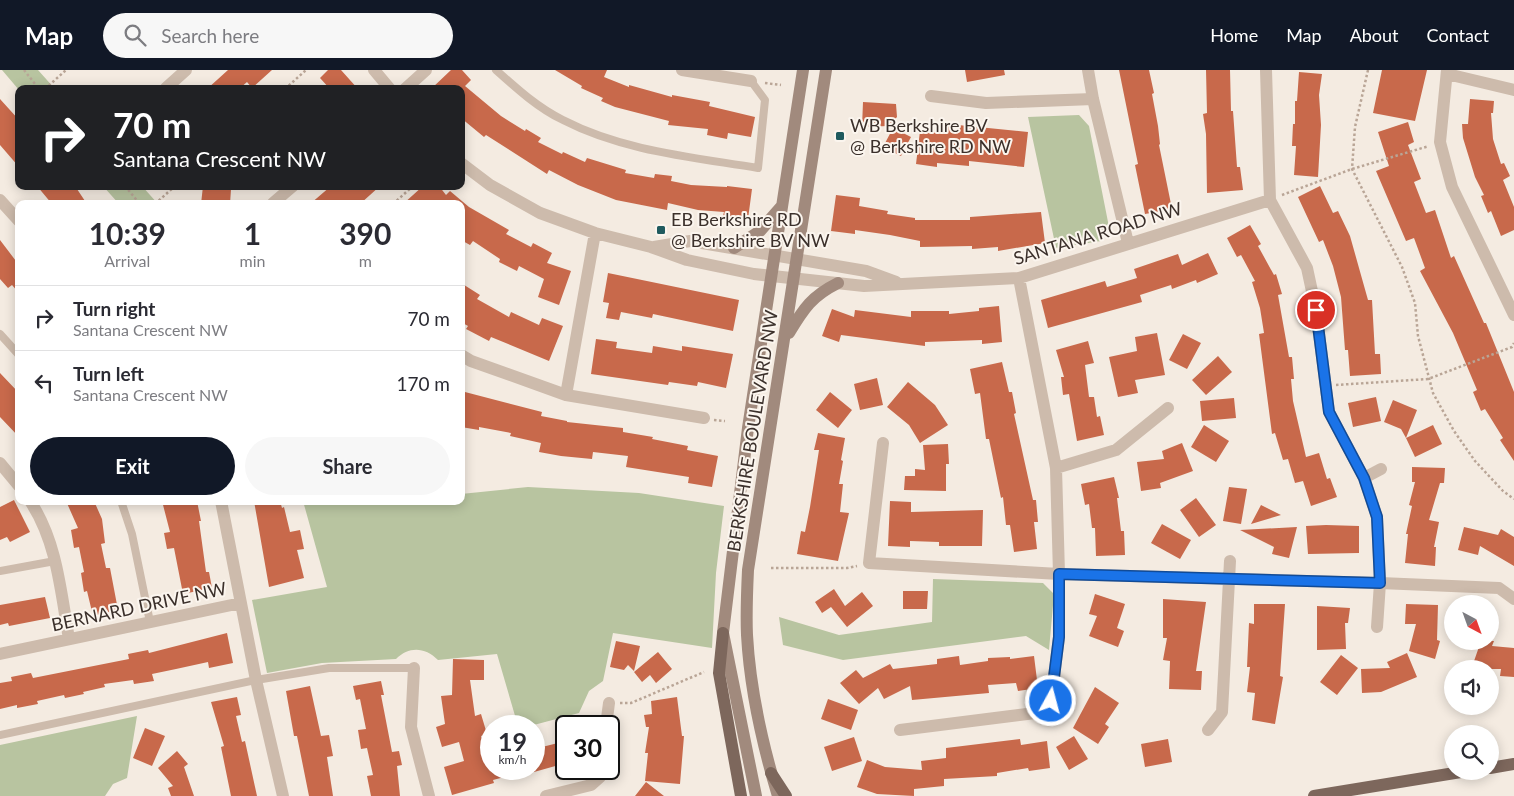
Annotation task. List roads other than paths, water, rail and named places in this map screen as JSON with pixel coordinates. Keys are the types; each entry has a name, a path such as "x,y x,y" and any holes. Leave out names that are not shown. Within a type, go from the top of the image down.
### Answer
{"main road":[{"name":"BERKSHIRE BOULEVARD NW","path":"756,796 723,634 748,428 803,70"},
{"name":"BERKSHIRE BOULEVARD NW","path":"778,796 758,720 750,674 747,633 748,570 826,70"},
{"path":"734,248 760,231 781,207"},
{"path":"785,339 802,311 815,296 838,283"},
{"path":"723,634 719,673 741,796"},
{"path":"1499,766 1514,764"},
{"path":"771,773 786,796"},
{"path":"1314,796 1444,775"}],"street":[{"path":"169,85 186,70"},
{"path":"374,70 387,85"},
{"path":"409,85 426,70"},
{"path":"682,70 751,81"},
{"path":"1088,70 1093,99 1128,243"},
{"path":"1266,70 1270,200 1307,268 1316,310 1329,412 1364,478 1377,517 1380,583 1377,627"},
{"path":"1514,90 1447,72 1440,142 1452,187 1514,315"},
{"path":"932,96 986,103 1093,99"},
{"name":"SANTANA ROAD NW","path":"465,167 490,186 540,213 595,233 651,247 687,260 770,275 864,286 1018,278 1270,200"},
{"path":"277,200 288,190"},
{"path":"0,200 15,217"},
{"path":"566,395 595,233"},
{"name":"SANTANA ROAD NW","path":"651,247 690,241 866,271 903,285"},
{"path":"900,730 1043,712 1051,701 1058,646 1059,574 1056,468 1018,278"},
{"path":"465,360 566,395 704,418"},
{"path":"1056,468 1116,450 1168,408"},
{"path":"883,443 869,563 1059,574 1499,588 1514,599"},
{"path":"0,463 15,481"},
{"path":"1364,478 1381,469"},
{"path":"33,505 42,520 55,561 69,639"},
{"name":"BERNARD DRIVE NW","path":"0,654 241,604 221,505"},
{"path":"1208,730 1222,712 1230,561"},
{"path":"241,604 256,680 283,796"},
{"path":"414,668 411,727 429,796"},
{"path":"607,715 609,703"},
{"path":"546,796 591,785 597,780"}],"lane":[{"path":"496,70 519,90 561,119 596,135 649,150 758,168 766,100 751,81"},
{"path":"0,334 15,351"},
{"path":"122,505 132,534 150,622"},
{"path":"0,571 55,561"},
{"path":"0,735 256,680 329,668 414,668"}],"place":[{"name":"WB Berkshire BV @ Berkshire RD NW","path":"840,136"},
{"name":"EB Berkshire RD @ Berkshire BV NW","path":"661,230"}]}
